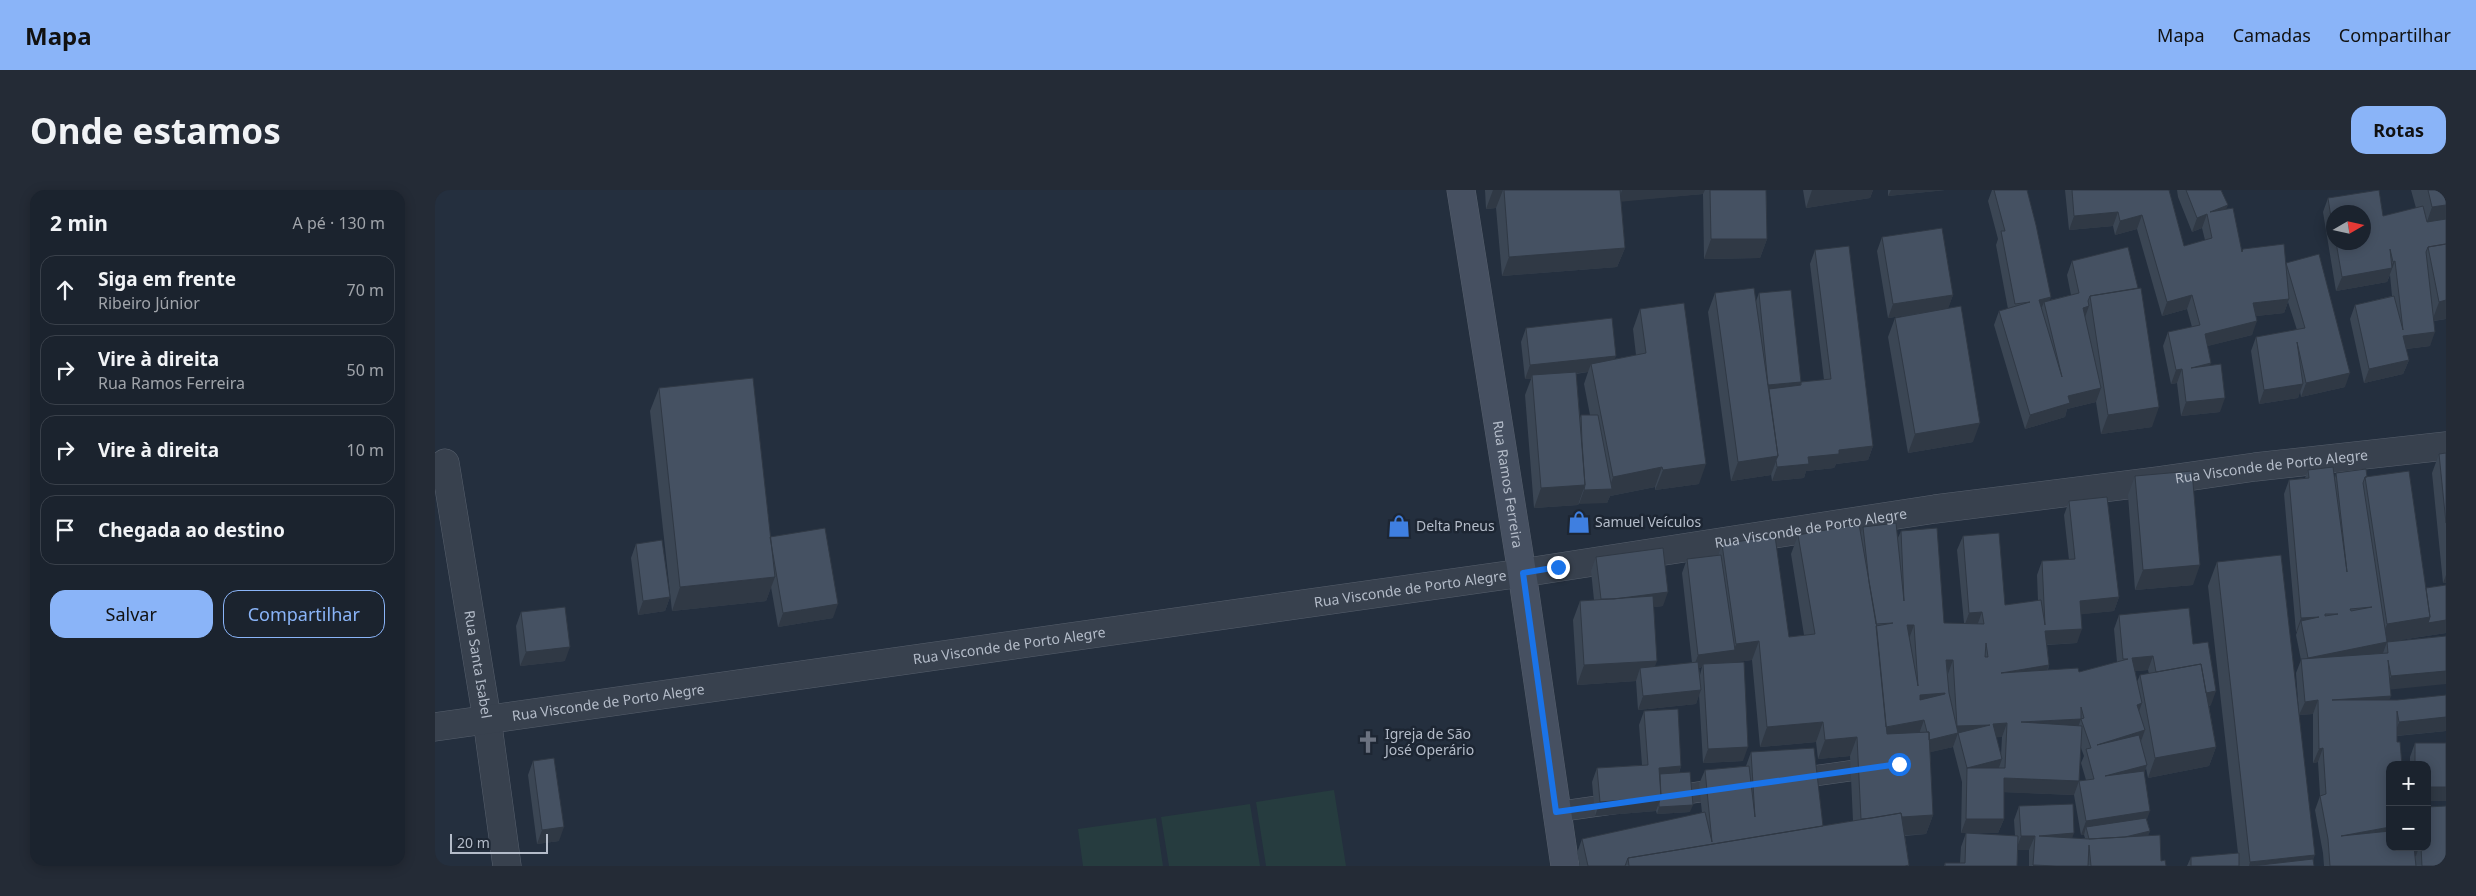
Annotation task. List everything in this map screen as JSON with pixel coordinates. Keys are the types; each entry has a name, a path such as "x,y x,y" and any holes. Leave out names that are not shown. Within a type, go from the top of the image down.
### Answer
{"main road":[{"name":"Rua Ramos Ferreira","path":"1461,190 1523,573 1565,866"}],"street":[{"name":"Rua Visconde de Porto Alegre","path":"435,727 1523,573 1935,509 2158,481 2255,466 2446,446"},
{"name":"Rua Santa Isabel","path":"445,463 487,719 507,866"}],"lane":[{"path":"1771,782 1899,764"},
{"path":"1556,812 1742,786"}],"green space":[{"path":"1334,790 1346,866 1266,866 1256,802"},
{"path":"1250,804 1260,866 1169,866 1161,817"},
{"path":"1156,818 1163,866 1083,866 1078,829"}],"building":[{"path":"1504,190 1620,190 1625,248 1509,257"},
{"path":"1710,190 1766,190 1767,239 1711,239"},
{"path":"1994,190 2027,190 2051,297 2039,300 2062,377 2044,302 2079,293 2072,261 2128,247 2138,288 2090,296 2089,306 2083,308 2101,388 2068,396 2070,403 2030,415 1999,311 2030,302 2015,304 2001,231 2005,231"},
{"path":"2072,190 2169,190 2184,246 2212,238 2207,214 2197,218 2186,190 2221,190 2228,205 2210,212 2233,208 2242,252 2243,249 2284,244 2289,299 2253,303 2257,321 2205,334 2211,363 2191,368 2221,364 2225,398 2186,402 2182,369 2176,370 2168,332 2200,325 2192,295 2167,302 2142,215 2120,221 2118,212 2074,216"},
{"path":"2379,190 2383,216 2423,206 2427,222 2446,219 2446,244 2428,247 2426,252 2435,332 2403,336 2409,360 2369,369 2355,305 2394,296 2403,330 2395,261 2393,262 2390,249 2392,268 2342,277 2337,250 2371,250 2371,205 2329,205 2328,198"},
{"path":"2428,190 2446,190 2446,205 2432,207"},
{"path":"1942,228 1953,295 1893,304 1882,237"},
{"path":"2446,244 2446,300 2439,302 2428,247"},
{"path":"1849,246 1873,446 1839,450 1839,454 1808,457 1809,464 1777,467 1776,460 1778,456 1769,389 1801,385 1801,382 1831,379 1815,250"},
{"path":"2319,254 2350,373 2306,383 2297,342 2303,384 2264,390 2256,337 2305,328 2286,263"},
{"path":"1754,288 1778,456 1738,462 1715,293"},
{"path":"2141,288 2159,407 2108,415 2090,296"},
{"path":"1791,290 1801,382 1768,385 1759,293"},
{"path":"1684,303 1706,464 1663,470 1662,467 1613,477 1591,364 1646,353 1640,309"},
{"path":"1961,306 1980,423 1915,434 1895,318"},
{"path":"1612,318 1616,356 1530,365 1526,328"},
{"path":"1576,372 1585,485 1541,488 1532,375"},
{"path":"753,378 775,577 680,587 659,388"},
{"path":"1581,415 1598,415 1612,489 1584,490"},
{"path":"2446,453 2446,523 2439,454"},
{"path":"2333,467 2347,572 2336,473 2366,469 2367,477 2365,477 2363,483 2387,642 2308,658 2301,621 2319,617 2301,618 2289,480 2309,478 2308,470","holes":["2372,607 2351,611 2350,609"]},
{"path":"2192,471 2200,565 2143,570 2135,476"},
{"path":"2409,471 2430,617 2387,624 2365,477"},
{"path":"2107,497 2119,597 2080,601 2082,629 2045,631 2049,665 2001,673 2078,668 2079,672 2128,659 2123,659 2119,615 2189,608 2193,644 2208,642 2216,691 2206,693 2201,664 2156,672 2153,656 2132,658 2142,703 2137,705 2145,730 2097,745 2139,735 2147,765 2105,776 2144,771 2150,811 2086,821 2079,781 2004,778 2004,819 1966,819 1967,768 1958,733 1929,740 1929,732 1927,732 1924,720 1886,727 1876,626 1893,623 1876,624 1863,527 1896,523 1904,601 1901,531 1937,528 1944,623 1984,624 1982,612 1969,613 1963,536 1999,533 2005,605 2041,600 2045,625 2042,561 2075,559 2069,501","holes":["1907,625 1914,625 1918,686","1986,643 1988,657 1985,657","1946,660 1953,660 1957,726 1990,725 1958,733 1949,693","1945,693 1945,694 1920,700 1920,695","2081,707 2084,718 2081,719","2081,719 2091,748 2086,749 2094,779 2079,781 2082,726 2021,722","2007,723 2005,768 1967,768 2002,759 1993,724"]},
{"path":"1859,524 1876,621 1887,734 1929,732 1933,815 1902,817 1901,813 1861,819 1857,737 1825,740 1823,722 1767,727 1759,641 1736,644 1722,544 1775,536 1789,637 1815,634 1798,535"},
{"path":"825,528 838,604 783,613 770,537"},
{"path":"662,540 670,597 643,601 636,544"},
{"path":"1663,548 1668,592 1601,599 1596,557"},
{"path":"1721,555 1735,650 1698,655 1687,559"},
{"path":"2281,555 2315,855 2250,862 2217,562"},
{"path":"2446,585 2446,620 2428,623 2430,617 2426,588"},
{"path":"1653,596 1657,661 1584,665 1580,601"},
{"path":"565,607 570,647 526,652 521,612"},
{"path":"2446,636 2446,671 2391,676 2388,660 2391,696 2332,700 2397,700 2446,695 2446,717 2399,722 2397,711 2397,742 2400,742 2402,761 2386,761 2386,828 2341,836 2386,831 2386,851 2414,851 2416,866 2330,866 2328,839 2320,796 2326,794 2323,748 2319,749 2318,700 2305,702 2301,659 2388,653 2387,642"},
{"path":"1698,662 1701,690 1643,696 1640,668"},
{"path":"1744,662 1748,747 1708,749 1703,664"},
{"path":"2201,664 2216,747 2155,758 2140,675"},
{"path":"1678,709 1681,766 1659,768 1661,797 1600,802 1597,768 1648,765 1644,711"},
{"path":"2415,743 2446,743 2446,787 2431,787 2431,761 2415,761"},
{"path":"1814,748 1823,826 1628,858 1625,866 1588,866 1582,839 1705,812 1712,842 1705,770 1749,766 1755,817 1751,752"},
{"path":"554,758 564,827 542,830 533,761"},
{"path":"1690,772 1693,805 1659,807 1661,797 1660,774"},
{"path":"2073,804 2074,833 2039,836 2089,839 2160,835 2161,861 2165,860 2166,866 2091,866 2089,845 2088,866 2033,865 2035,836 2021,836 2019,806"},
{"path":"2446,806 2446,866 2422,866 2421,851 2431,851 2431,807"},
{"path":"1901,813 1909,865 1905,866 1629,866 1628,858"},
{"path":"2146,818 2150,831 2125,837 2089,839 2086,827"},
{"path":"1966,833 2018,836 2017,866 1945,866 1945,863 1965,863"},
{"path":"2239,853 2239,866 2191,866 2191,857"},
{"path":"2313,859 2314,866 2252,866"}],"place":[{"name":"Samuel Veículos","path":"1579,522"},
{"name":"Delta Pneus","path":"1399,526"},
{"name":"Igreja de São José Operário","path":"1368,742"}],"route":[{"path":"1558,567 1523,573 1556,812 1899,764"}]}
